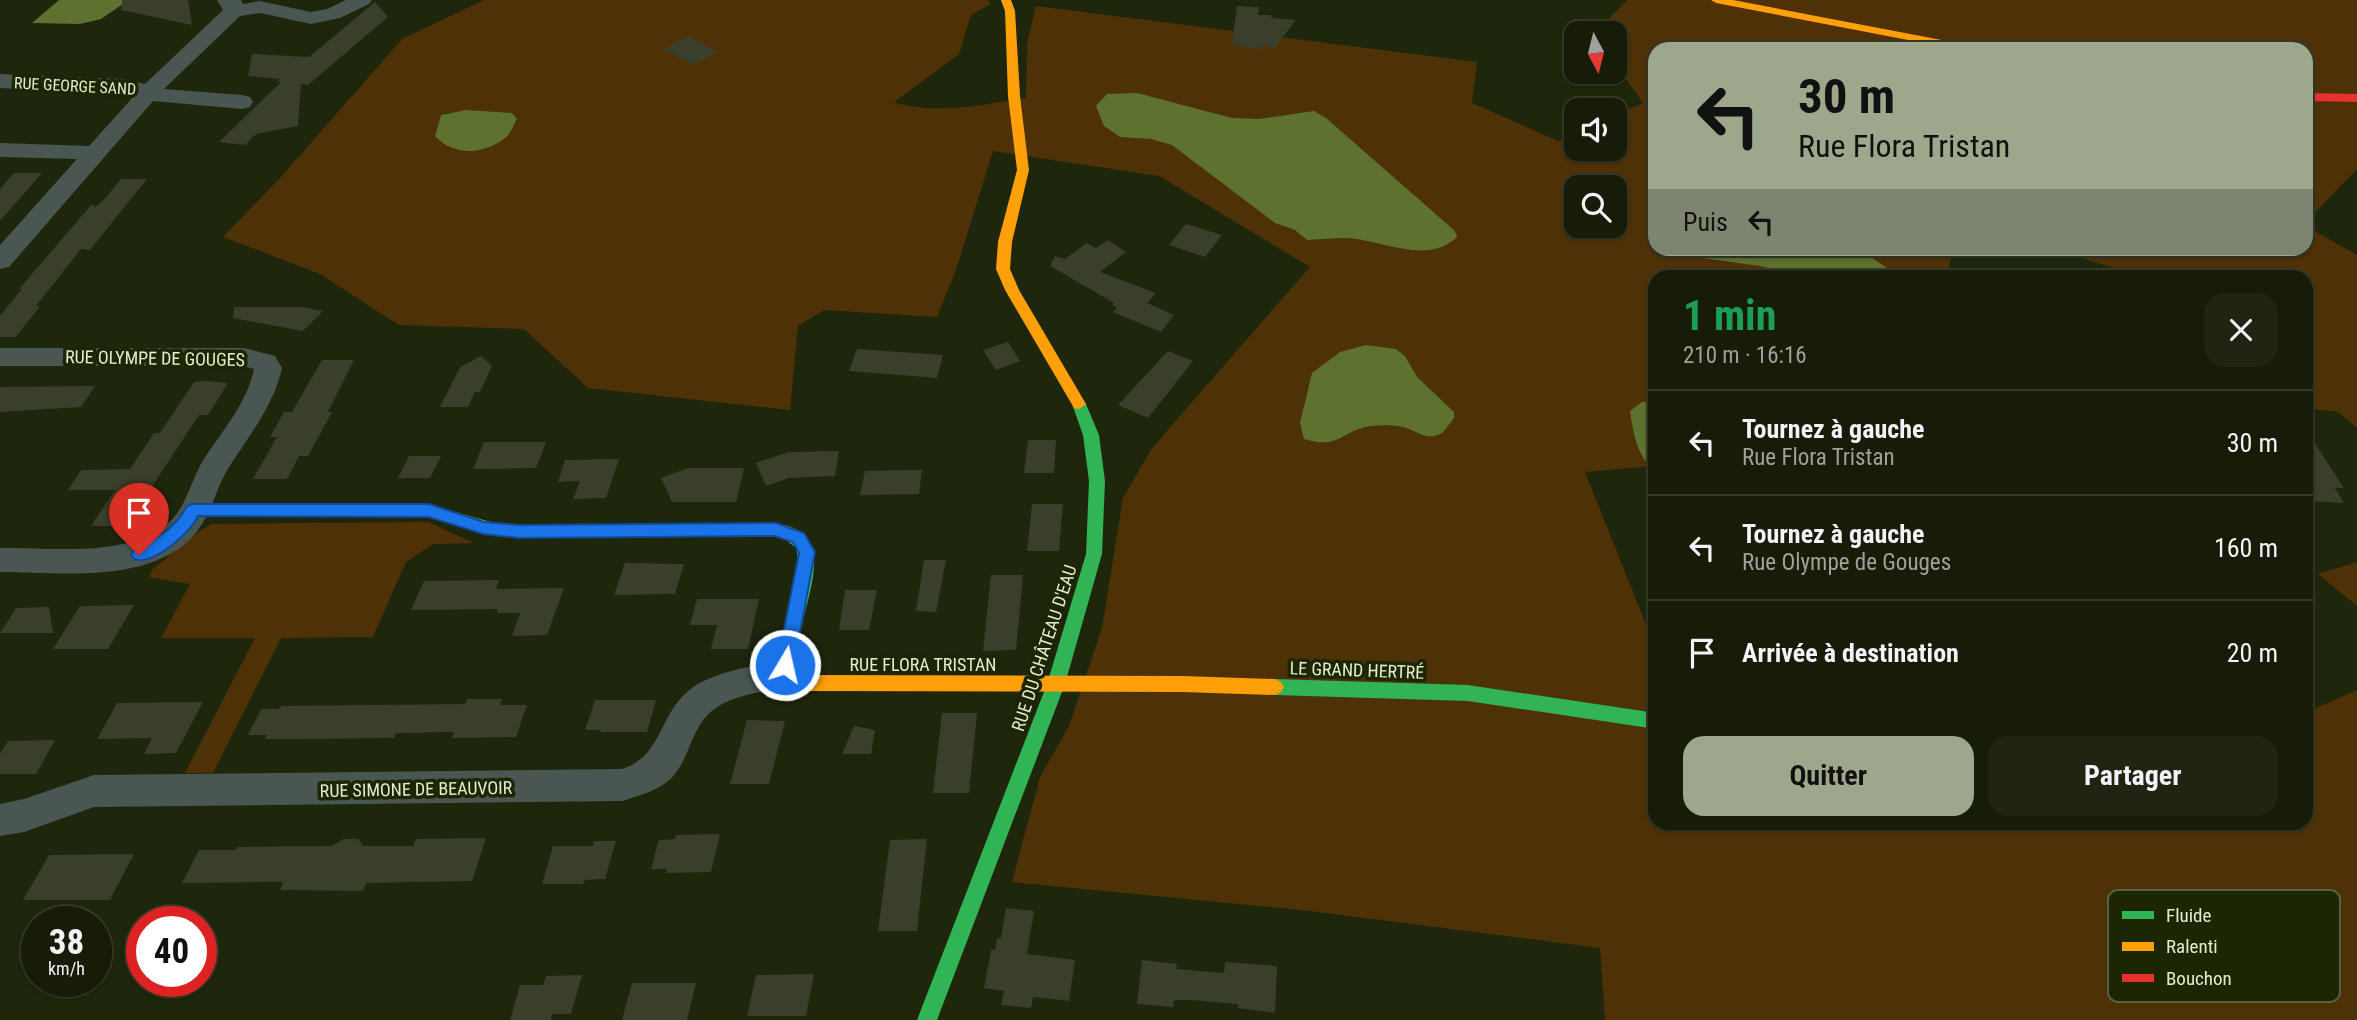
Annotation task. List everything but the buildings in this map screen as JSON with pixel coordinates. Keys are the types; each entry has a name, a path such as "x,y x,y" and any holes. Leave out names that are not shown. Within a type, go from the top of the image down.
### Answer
{"street":[{"path":"0,261 150,91 231,5 260,7 311,18 333,14 362,0"},
{"name":"RUE DU CHÂTEAU D'EAU","path":"926,1020 1056,684 1094,554 1097,525 1097,481 1091,435 1074,392 1012,290 1003,269 1005,242 1023,170 1014,96 1010,11 1006,0"},
{"path":"1716,0 1936,42"},
{"name":"RUE GEORGE SAND","path":"0,81 123,86 150,91 163,97 242,102"},
{"path":"2313,97 2357,98"},
{"path":"0,150 95,153"},
{"name":"RUE OLYMPE DE GOUGES","path":"0,357 244,358 265,363 268,375 207,479 189,520 174,535 139,555 110,559 0,560"},
{"path":"192,510 429,510 498,531 758,529 788,532 799,538 807,552 786,654 788,672"},
{"name":"RUE FLORA TRISTAN","path":"788,672 804,683 1056,684"},
{"name":"RUE SIMONE DE BEAUVOIR","path":"0,820 23,817 63,797 94,791 622,785 651,776 663,765 690,710 702,699 788,672"},
{"name":"LE GRAND HERTRÉ","path":"1056,684 1182,684 1468,693 1648,720"}],"shaded area":[{"path":"59,0 129,0 101,19 80,24 32,23"},
{"path":"484,0 988,0 991,4 971,15 959,54 894,102 926,108 977,106 1026,98 1027,43 1036,6 1477,62 1472,103 1558,141 1564,138 1564,161 1627,161 1627,110 1643,103 1628,82 1628,21 1607,21 1627,0 2357,0 2357,169 2313,215 2313,42 1648,42 1648,256 1952,256 1948,270 1648,270 1648,467 1585,472 1648,630 1648,830 2313,830 2313,709 2357,690 2357,1020 1605,1020 1600,948 1310,911 1012,882 1040,777 1069,726 1102,628 1123,498 1152,448 1310,267 1159,176 993,151 956,270 937,317 824,310 798,326 790,410 588,388 524,329 399,325 320,274 223,237 281,177 402,39","holes":["467,110 512,113 517,120 498,142 480,149 460,146 435,136 441,115"]},
{"path":"1137,93 1232,118 1259,119 1314,111 1326,118 1455,231 1457,237 1432,250 1403,249 1360,239 1307,240 1295,230 1275,223 1172,145 1151,139 1120,137 1104,126 1096,106 1107,94"},
{"path":"466,110 512,113 517,119 505,138 488,148 469,151 442,143 435,136 441,115"},
{"path":"2313,230 2357,255 2357,428 2338,412 2313,409 2313,270 2121,270 2074,256 2313,256"},
{"path":"1869,256 1890,270 1778,270 1695,257"},
{"path":"1366,345 1396,349 1405,356 1417,377 1454,412 1454,418 1442,433 1430,436 1403,427 1379,425 1361,428 1333,441 1316,442 1304,439 1300,423 1312,373 1340,352"},
{"path":"1642,402 1648,402 1648,464 1637,444 1630,411"},
{"path":"428,522 474,543 433,544 406,562 373,637 281,638 213,773 185,773 255,638 161,638 190,584 149,577 152,570 202,529 212,524"},
{"path":"2357,562 2357,606 2318,574"}],"traffic: fast":[{"path":"927,1020 1056,684 1094,554 1097,481 1091,435 1079,404"},
{"path":"193,510 429,511 495,529 519,532 758,529 788,532 804,545 807,563 795,621"},
{"path":"1275,687 1468,693 1648,720"}],"traffic: slow":[{"path":"1006,0 1010,11 1014,96 1023,170 1005,242 1003,269 1012,290 1079,404"},
{"path":"1716,0 1936,42"},
{"path":"795,621 785,665 793,678 804,683 1182,684 1275,687"}],"traffic: jam":[{"path":"2313,97 2357,98"}],"route":[{"path":"139,555 168,541 189,520 192,510 429,510 483,528 519,532 758,529 788,532 799,538 804,545 807,563 785,665"}]}
